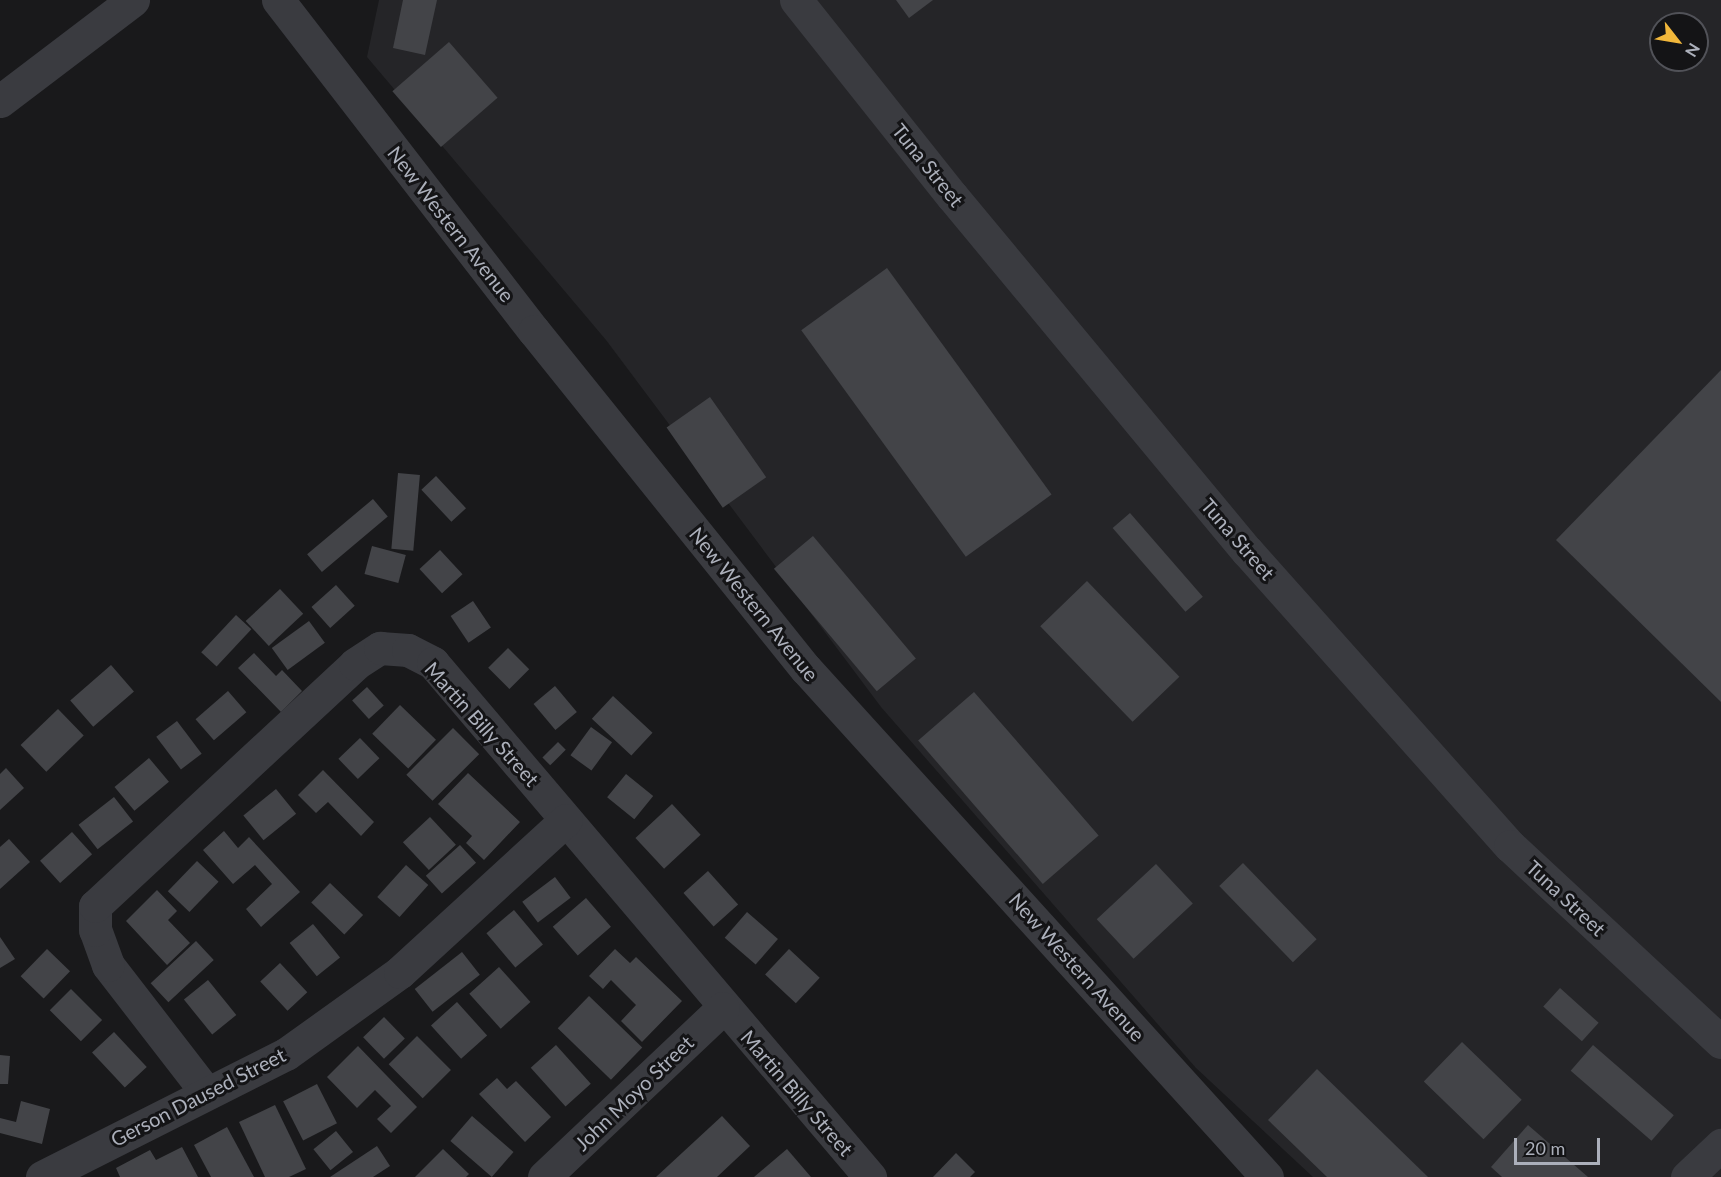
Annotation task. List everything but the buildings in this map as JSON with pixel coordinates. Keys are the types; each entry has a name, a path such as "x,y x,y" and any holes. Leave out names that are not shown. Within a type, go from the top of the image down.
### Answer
{"street":[{"path":"0,101 133,0"},
{"name":"New Western Avenue","path":"278,0 527,321 806,669 1267,1177"},
{"name":"Tuna Street","path":"796,0 952,196 1255,560 1510,846 1721,1042"},
{"name":"Martin Billy Street","path":"206,1092 108,965 95,930 95,906 355,664 380,648 408,650 433,663 723,1008 870,1177"},
{"name":"Gerson Daused Street","path":"42,1177 206,1092 286,1054 400,972 566,820"},
{"name":"John Moyo Street","path":"544,1177 723,1008"},
{"path":"1687,1177 1721,1145"}],"shaded area":[{"path":"379,0 1721,0 1721,1177 1313,1177 1196,1068 881,707 606,340 367,57"}]}
